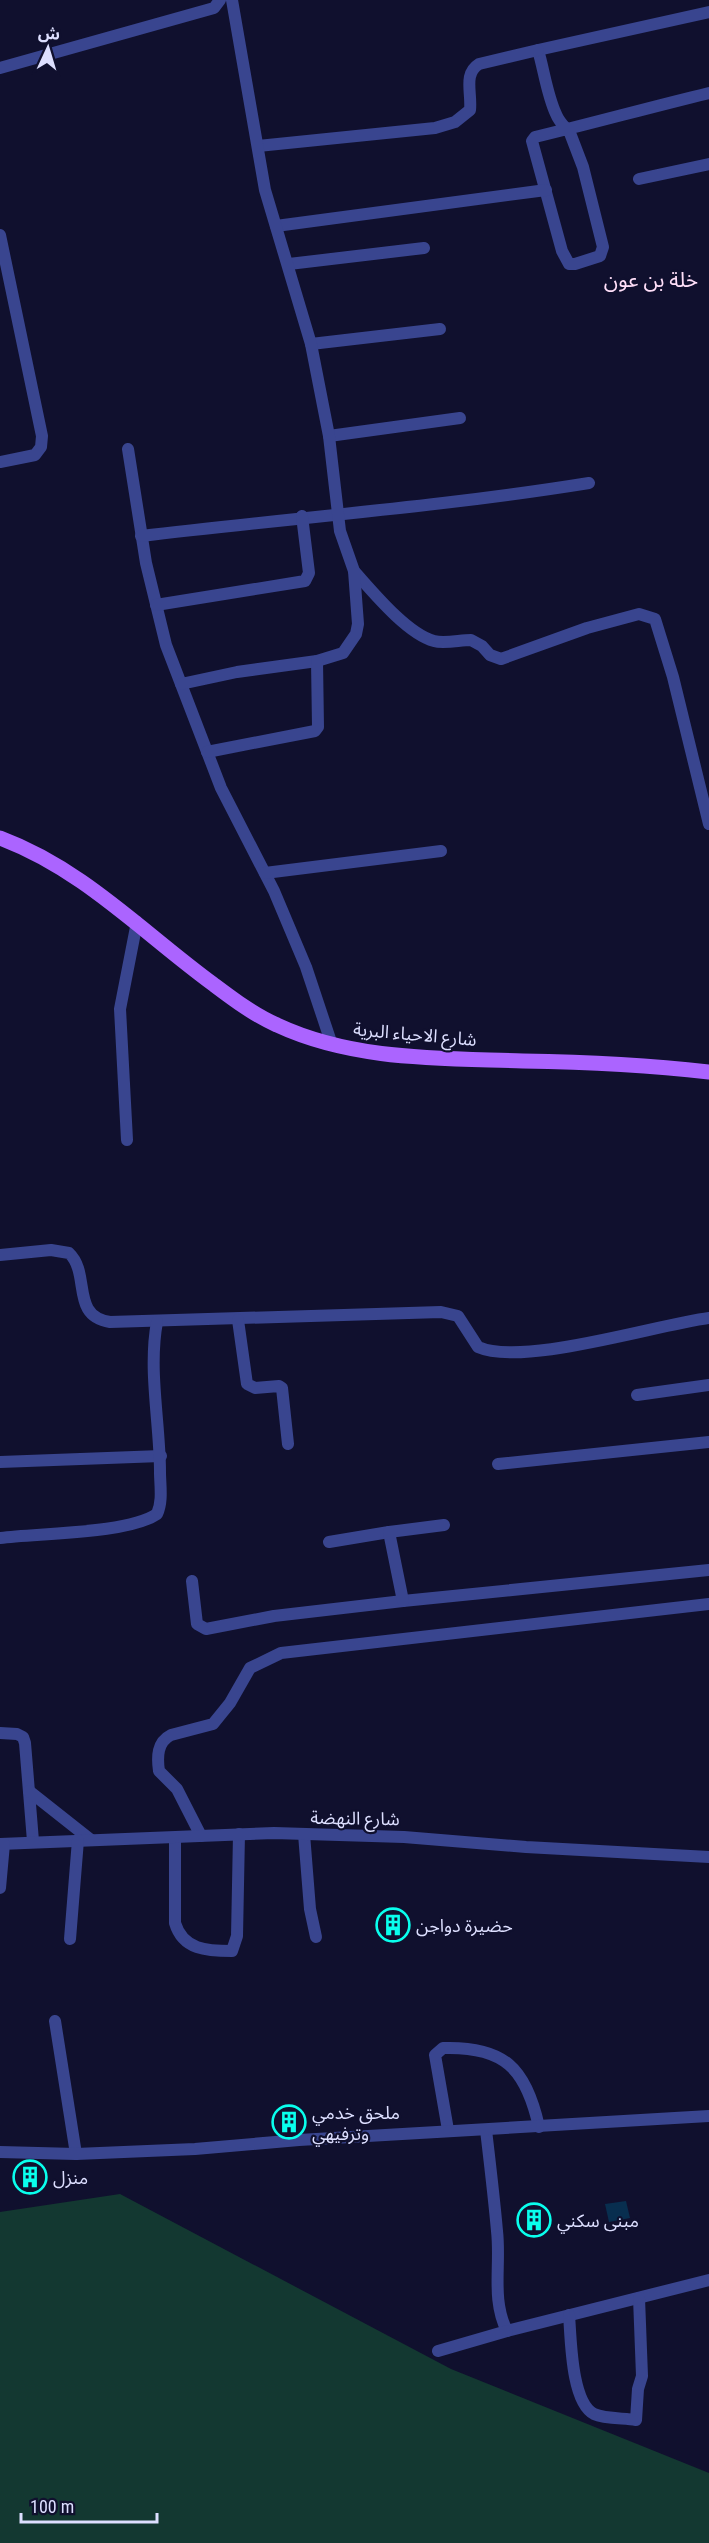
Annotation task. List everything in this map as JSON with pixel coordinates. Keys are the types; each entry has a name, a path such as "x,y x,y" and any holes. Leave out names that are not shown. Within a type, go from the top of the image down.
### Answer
{"main road":[{"name":"شارع الاحياء البرية","path":"0,838 38,853 72,873 137,922 196,972 257,1014 277,1025 332,1045 383,1054 418,1057 610,1063 709,1072"}],"street":[{"path":"0,68 213,8 220,0"},
{"path":"181,684 237,672 317,661 343,653 356,634 359,613 354,571 340,531 329,436 311,344 289,264 265,190 232,0"},
{"path":"258,146 435,128 456,122 470,110 468,76 472,68 479,64 709,12"},
{"path":"538,50 555,113 567,129 583,167 603,246 600,256 568,264 562,251 546,190 531,146 535,137 567,129 709,93"},
{"path":"639,179 709,164"},
{"path":"276,226 546,190"},
{"path":"0,235 42,436 41,447 35,455 0,462"},
{"path":"289,264 424,248"},
{"path":"311,344 440,329"},
{"path":"329,436 460,418"},
{"path":"128,449 141,536 166,645 221,788 265,873 306,967 332,1045"},
{"path":"141,536 302,516 338,515 503,497 589,483"},
{"path":"156,605 305,581 309,573 302,516"},
{"path":"354,571 416,632 434,642 471,640 495,658 501,659 587,627 639,614 655,619 673,677 709,824"},
{"path":"207,752 315,731 318,727 317,661"},
{"path":"265,873 441,851"},
{"path":"127,1140 120,1009 137,922"},
{"path":"0,1255 51,1250 69,1253 78,1264 86,1307 99,1321 110,1322 238,1320 441,1312 458,1316 478,1347 506,1353 570,1346 709,1318"},
{"path":"238,1320 247,1384 255,1388 279,1386 282,1388 288,1444"},
{"path":"0,1538 103,1529 152,1518 160,1508 155,1360 157,1322"},
{"path":"637,1395 709,1385"},
{"path":"498,1464 709,1442"},
{"path":"0,1462 160,1456"},
{"path":"329,1542 444,1525"},
{"path":"389,1532 403,1601"},
{"path":"192,1581 197,1624 206,1629 274,1616 709,1570"},
{"path":"201,1836 177,1789 159,1771 159,1750 164,1738 213,1724 236,1694 250,1668 266,1659 281,1653 709,1604"},
{"path":"0,1733 17,1734 23,1737 33,1841"},
{"path":"29,1791 91,1840"},
{"path":"175,1838 175,1923 178,1932 185,1942 197,1947 232,1951 237,1936 239,1834"},
{"name":"شارع النهضة","path":"2,1844 239,1834 304,1834 415,1837 526,1847 709,1857"},
{"path":"304,1834 310,1909 316,1937"},
{"path":"70,1939 78,1840"},
{"path":"0,1888 2,1844"},
{"path":"55,2020 76,2154"},
{"path":"448,2130 435,2055 443,2048 471,2047 487,2051 510,2064 536,2110 539,2127"},
{"path":"0,2152 76,2154 195,2149 448,2130 486,2130 709,2116"},
{"path":"486,2130 498,2231 498,2302 500,2319 507,2331"},
{"path":"438,2351 507,2331 709,2280"},
{"path":"569,2315 575,2377 585,2406 595,2414 636,2420 638,2390 642,2376 639,2298"}],"green space":[{"path":"120,2194 451,2369 709,2473 709,2543 0,2543 0,2212"}],"water":[{"path":"626,2201 630,2218 609,2222 605,2204"}],"place":[{"name":"حضيرة دواجن","path":"393,1925"},
{"name":"ملحق خدمي وترفيهي","path":"289,2122"},
{"name":"منزل","path":"30,2177"},
{"name":"مبنى سكني","path":"534,2220"}],"district":[{"name":"خلة بن عون","path":"651,280"}]}
